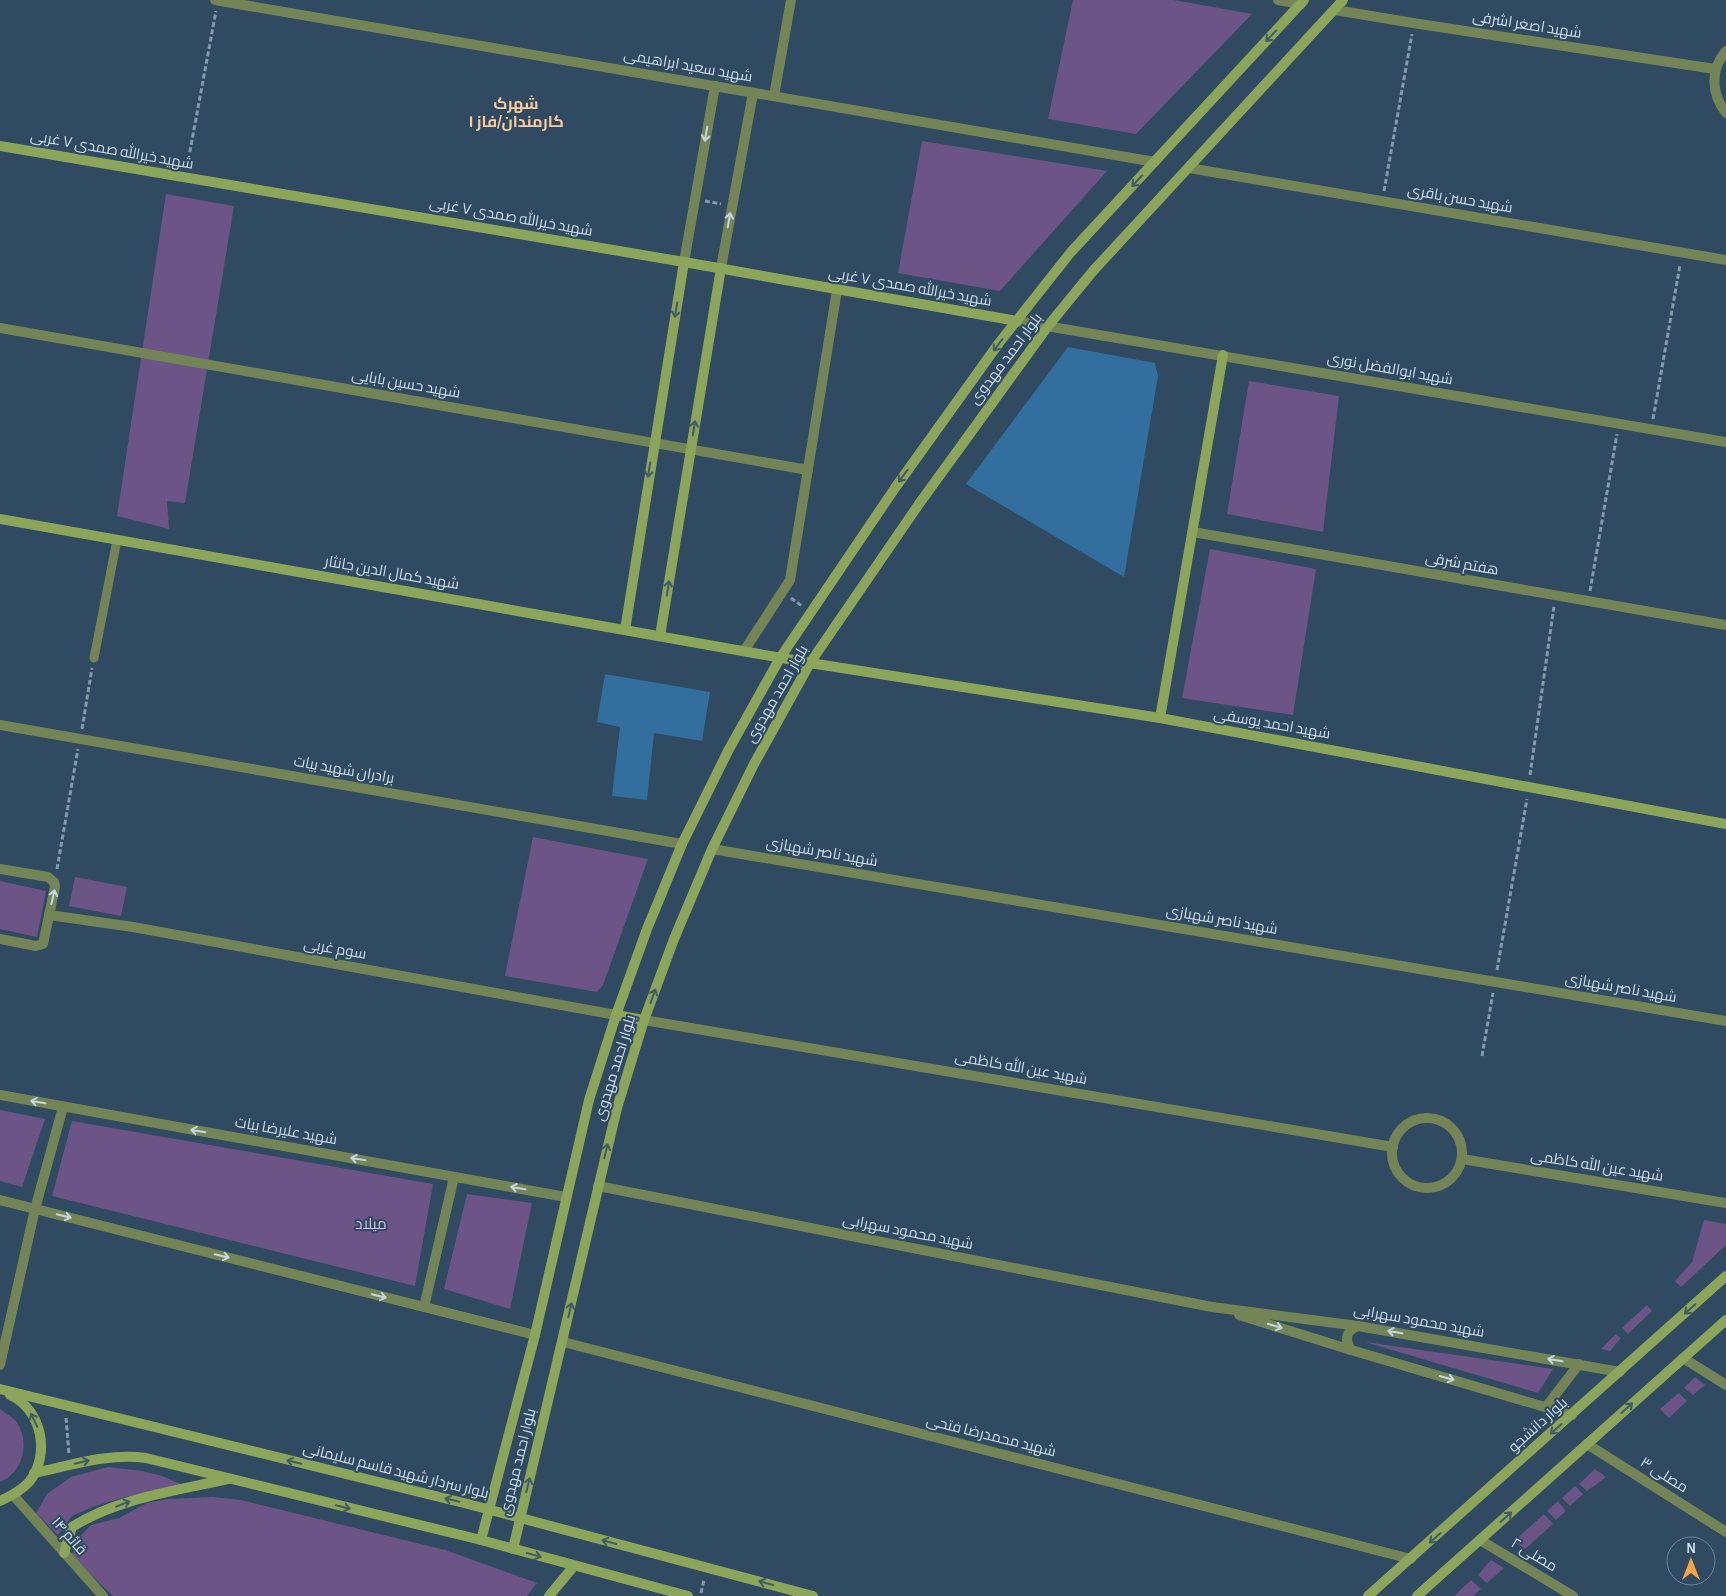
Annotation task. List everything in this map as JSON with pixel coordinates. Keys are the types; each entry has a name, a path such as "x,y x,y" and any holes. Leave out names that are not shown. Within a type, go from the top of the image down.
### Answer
{"main road":[{"name":"بلوار احمد مهدوی","path":"513,1549 617,1108 644,1020 674,939 712,849 754,764 810,663 918,504 1048,326 1093,270 1343,0"},
{"name":"بلوار احمد مهدوی","path":"481,1540 535,1335 589,1100 616,1014 647,929 682,844 728,751 780,658 895,488 1017,320 1071,252 1302,2"},
{"name":"شهید خیرالله صمدی ۷ غربی","path":"0,146 1017,320"},
{"path":"624,630 684,262"},
{"path":"660,636 721,268"},
{"path":"1160,718 1223,355"},
{"name":"شهید کمال الدین جانثار","path":"0,519 810,663"},
{"name":"شهید احمد یوسفی","path":"810,663 1160,718 1726,824"},
{"path":"616,1014 644,1020"},
{"name":"بلوار دانشجو","path":"1368,1596 1726,1276"},
{"path":"1417,1596 1726,1320"},
{"path":"0,1390 18,1398 32,1414 37,1423 41,1443 38,1464 29,1482 13,1495 0,1501"},
{"name":"بلوار سردار شهید قاسم سلیمانی","path":"0,1390 489,1510 813,1596"},
{"path":"34,1473 100,1458 129,1456 146,1458 481,1540 688,1596"},
{"path":"64,1553 72,1527 89,1516 133,1500 232,1478"},
{"path":"548,1596 574,1566"}],"street":[{"name":"شهید سعید ابراهیمی","path":"217,0 1155,162"},
{"path":"774,96 791,0"},
{"path":"1278,0 1302,2"},
{"name":"شهید اصغر اشرفی","path":"1335,10 1413,24 1715,69"},
{"path":"1726,50 1715,69 1713,80 1719,103 1726,113"},
{"path":"684,262 715,86"},
{"path":"721,268 753,93"},
{"name":"شهید حسن باقری","path":"1189,168 1726,260"},
{"path":"744,651 790,580 837,290"},
{"name":"شهید ابوالفضل نوری","path":"1017,320 1726,442"},
{"name":"شهید حسین بابایی","path":"0,328 808,470"},
{"name":"هفتم شرقی","path":"1193,532 1726,625"},
{"name":"برادران شهید بیات","path":"0,725 682,844"},
{"name":"شهید ناصر شهبازی","path":"712,849 1726,1021"},
{"path":"0,868 48,877 54,882 55,887 43,944 36,946 0,939"},
{"name":"سوم غربی","path":"49,915 133,927 616,1014"},
{"name":"شهید عین الله کاظمی","path":"644,1020 1392,1147"},
{"name":"شهید علیرضا بیات","path":"0,1095 566,1197"},
{"path":"0,1365 35,1209 63,1106"},
{"path":"1424,1118 1433,1118 1450,1126 1456,1132 1461,1141 1462,1159 1460,1168 1448,1182 1431,1188 1421,1188 1405,1180 1398,1173 1394,1165 1392,1147 1395,1138 1407,1124 1424,1118"},
{"name":"شهید عین الله کاظمی","path":"1462,1159 1726,1203"},
{"path":"424,1307 454,1177"},
{"name":"شهید محمود سهرابی","path":"598,1186 1212,1306 1358,1326 1620,1372"},
{"path":"0,1200 535,1335"},
{"name":"شهید محمود سهرابی","path":"1212,1306 1351,1350 1572,1415"},
{"path":"1351,1350 1347,1344 1346,1336 1350,1329 1358,1326"},
{"name":"شهید محمدرضا فتحی","path":"563,1342 1411,1559"},
{"path":"1683,1358 1726,1385"},
{"path":"1546,1407 1580,1364"},
{"name":"مصلی ۳","path":"1587,1444 1726,1532"},
{"name":"قائم ۱۴","path":"13,1495 102,1596"},
{"name":"مصلی ۲","path":"1480,1540 1573,1596"}],"lane":[{"path":"94,658 117,540"}],"path":[{"path":"185,178 217,0"},
{"path":"1383,201 1413,24"},
{"path":"695,199 732,206"},
{"path":"1651,429 1682,252"},
{"path":"1588,601 1619,424"},
{"path":"1482,1056 1529,786 1555,595"},
{"path":"54,882 94,658"},
{"path":"65,1405 70,1465"}],"green space":[{"path":"1073,0 1174,0 1252,14 1136,134 1048,119"},
{"path":"922,141 1107,171 1000,291 898,273"},
{"path":"166,194 234,206 185,503 167,501 169,529 117,516"},
{"path":"1249,381 1339,396 1323,532 1227,514"},
{"path":"1210,549 1316,569 1293,715 1182,698"},
{"path":"533,837 648,859 603,985 597,992 505,976"},
{"path":"75,877 127,887 121,916 69,906"},
{"path":"0,881 46,891 37,937 0,929"},
{"path":"0,1110 45,1119 22,1187 0,1181"},
{"name":"میلاد","path":"72,1121 433,1184 415,1286 52,1196"},
{"path":"467,1194 532,1203 510,1309 444,1289"},
{"path":"1704,1220 1726,1224 1726,1245 1681,1287 1675,1281 1692,1262"},
{"path":"1647,1305 1652,1311 1628,1334 1622,1328"},
{"path":"1616,1334 1621,1338 1610,1351 1601,1349"},
{"path":"1365,1342 1553,1369 1538,1393"},
{"path":"1695,1377 1705,1385 1693,1395 1684,1388"},
{"path":"1679,1393 1687,1401 1669,1418 1660,1409"},
{"path":"0,1409 16,1421 21,1429 24,1447 19,1464 14,1472 0,1482"},
{"path":"108,1467 142,1471 162,1476 190,1488 129,1496 95,1506 72,1516 58,1535 36,1513 47,1494 71,1477"},
{"path":"1595,1469 1606,1477 1587,1491 1579,1484"},
{"path":"1575,1486 1583,1494 1570,1506 1562,1498"},
{"path":"213,1497 241,1500 445,1550 537,1583 527,1596 113,1596 71,1556 79,1537 91,1525 119,1518 147,1503 168,1499"},
{"path":"1558,1501 1566,1511 1556,1520 1547,1511"},
{"path":"1544,1514 1553,1524 1525,1549 1514,1541"},
{"path":"1491,1560 1504,1568 1487,1583 1478,1575"},
{"path":"1471,1580 1481,1589 1473,1596 1454,1596"}],"building":[{"path":"1068,347 1155,363 1158,376 1124,577 966,484"},
{"path":"605,674 710,692 702,741 654,733 647,800 612,796 620,727 597,722"}],"district":[{"name":"شهرک کارمندان/فاز ۱","path":"516,113"}]}
